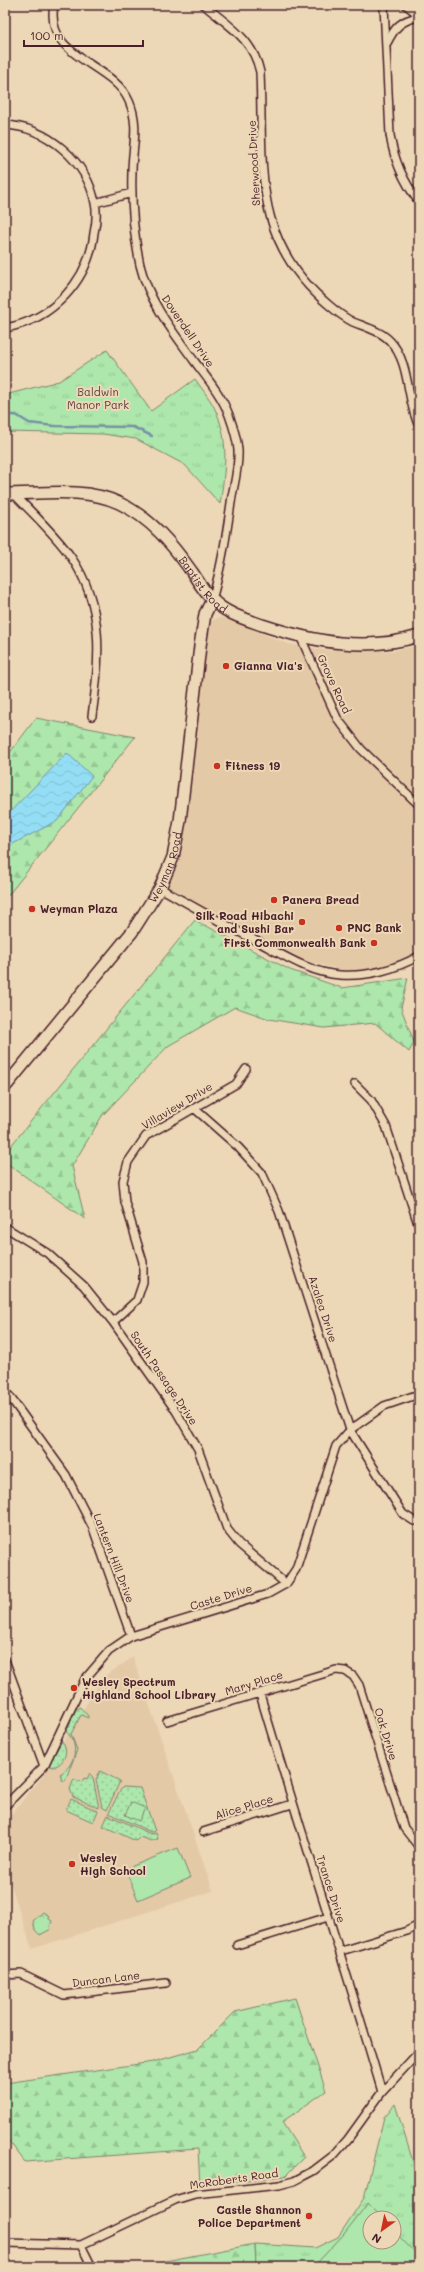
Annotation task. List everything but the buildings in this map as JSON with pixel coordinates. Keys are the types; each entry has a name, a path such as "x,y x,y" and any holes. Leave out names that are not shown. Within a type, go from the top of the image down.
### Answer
{"street":[{"name":"Doverdell Drive","path":"54,5 54,26 59,39 70,51 107,77 128,99 134,115 136,128 132,171 132,193 140,265 148,290 161,315 214,387 229,413 235,434 238,450 237,466 223,557 212,600"},
{"name":"Sherwood Drive","path":"204,5 243,38 252,48 257,58 260,72 264,183 267,208 279,244 299,274 331,307 351,321 381,334 390,340 398,352 419,426"},
{"path":"384,5 387,43 390,135 393,156 400,174 419,202"},
{"path":"406,5 419,16"},
{"path":"387,43 397,26 405,20 419,16"},
{"path":"5,125 31,130 46,137 61,147 81,170 95,203 96,224 89,260 73,287 63,298 39,316 26,323 5,328"},
{"path":"95,203 132,193"},
{"path":"9,494 59,541 72,559 91,600 100,645 99,673 92,716"},
{"name":"Baptist Road","path":"9,494 74,494 101,497 132,510 157,528 185,562 212,600 228,611 246,620 301,638 360,645 400,641 419,636"},
{"name":"Weyman Road","path":"5,1087 132,932 160,888 173,857 180,821 200,646 205,614 212,600"},
{"name":"Grove Road","path":"301,638 337,718 361,749 419,805"},
{"path":"160,888 210,917 305,967 340,975 375,973 408,962 419,956"},
{"name":"Villaview Drive","path":"113,1322 137,1300 143,1282 143,1262 124,1202 123,1181 128,1162 146,1136 236,1084 246,1069"},
{"path":"354,1084 371,1100 386,1126 419,1227"},
{"name":"Azalea Drive","path":"195,1109 238,1146 262,1173 279,1212 350,1430 403,1514 414,1521 419,1521"},
{"name":"South Passage Drive","path":"5,1227 47,1253 84,1286 113,1322 176,1411 198,1450 227,1528 239,1544 286,1584"},
{"name":"Lantern Hill Drive","path":"5,1390 66,1475 93,1528 131,1636"},
{"name":"Caste Drive","path":"5,1806 44,1766 85,1679 109,1651 131,1636 268,1594 286,1584 296,1569 336,1446 350,1430 384,1406 419,1394"},
{"path":"5,1660 44,1766"},
{"name":"Oak Drive","path":"303,1679 341,1671 353,1676 359,1685 404,1828 419,1847"},
{"name":"Mary Place","path":"167,1721 260,1694 303,1679"},
{"name":"Trance Drive","path":"260,1694 292,1804 340,1951 382,2092"},
{"name":"Alice Place","path":"204,1832 292,1804"},
{"path":"237,1945 328,1917"},
{"path":"340,1951 407,1931 419,1924"},
{"name":"Duncan Lane","path":"5,1975 20,1974 64,1995 166,1983"},
{"name":"McRoberts Road","path":"5,2243 81,2245 174,2200 195,2194 279,2185 298,2179 313,2171 334,2155 348,2139 382,2092 419,2052"},
{"path":"81,2245 92,2267"}],"shaded area":[{"path":"218,618 225,618 288,644 324,650 393,651 419,645 419,951 376,970 342,970 306,961 170,889 168,885 207,628 211,621"},
{"path":"133,1657 213,1891 32,1949 5,1867 5,1822 42,1777 103,1677"}],"green space":[{"name":"Baldwin Manor Park","path":"107,350 151,411 195,379 214,407 222,431 225,467 220,504 185,465 136,439 103,434 5,432 5,395 59,381"},
{"path":"36,718 135,737 5,899 5,759"},
{"path":"195,920 290,970 342,988 408,978 401,1008 414,1042 409,1052 375,1023 324,1028 269,1019 235,1007 168,1046 102,1116 72,1166 85,1219 5,1162 5,1153"},
{"path":"80,1707 88,1718 81,1715 71,1734 77,1750 65,1781 62,1780 60,1774 70,1765 74,1754 73,1742 66,1732 76,1709"},
{"path":"62,1741 65,1749 64,1757 59,1764 51,1767 49,1764"},
{"path":"100,1771 120,1781 107,1810 102,1807 96,1780"},
{"path":"90,1773 93,1778 99,1808 73,1797 70,1789 74,1779 82,1782 84,1778 87,1779"},
{"path":"123,1787 140,1788 155,1831 151,1832 109,1813"},
{"path":"71,1799 98,1811 93,1822 66,1810"},
{"path":"131,1802 145,1808 139,1821 125,1815"},
{"path":"108,1815 151,1834 156,1833 158,1839 151,1841 140,1837 136,1841 103,1826"},
{"path":"178,1848 190,1878 138,1900 125,1869"},
{"path":"43,1912 48,1915 49,1919 52,1921 50,1926 51,1929 40,1935 35,1930 33,1921"},
{"path":"295,1998 326,2091 282,2122 304,2157 285,2176 200,2185 198,2149 25,2162 5,2136 5,2083 153,2062 198,2049 235,2012"},
{"path":"395,2104 419,2181 419,2267 256,2267 255,2244 315,2248 338,2237 364,2198 384,2117"},
{"path":"368,2203 375,2210 363,2210"},
{"path":"362,2211 362,2250 402,2250 402,2239 418,2256 415,2263 407,2267 320,2267 317,2263 344,2234"},
{"path":"255,2244 256,2267 167,2267 165,2261"}],"water":[{"path":"67,753 92,776 57,821 5,848 5,817"}],"waterway":[{"path":"5,415 16,415 29,423 54,426 133,427 152,436"}],"place":[{"name":"Gianna Via's","path":"226,666"},
{"name":"Fitness 19","path":"217,766"},
{"name":"Panera Bread","path":"274,900"},
{"name":"Weyman Plaza","path":"32,909"},
{"name":"Silk Road Hibachi and Sushi Bar","path":"302,922"},
{"name":"PNC Bank","path":"339,928"},
{"name":"First Commonwealth Bank","path":"374,943"},
{"name":"Wesley Spectrum Highland School Library","path":"74,1688"},
{"name":"Wesley High School","path":"72,1864"},
{"name":"Castle Shannon Police Department","path":"309,2216"}]}
